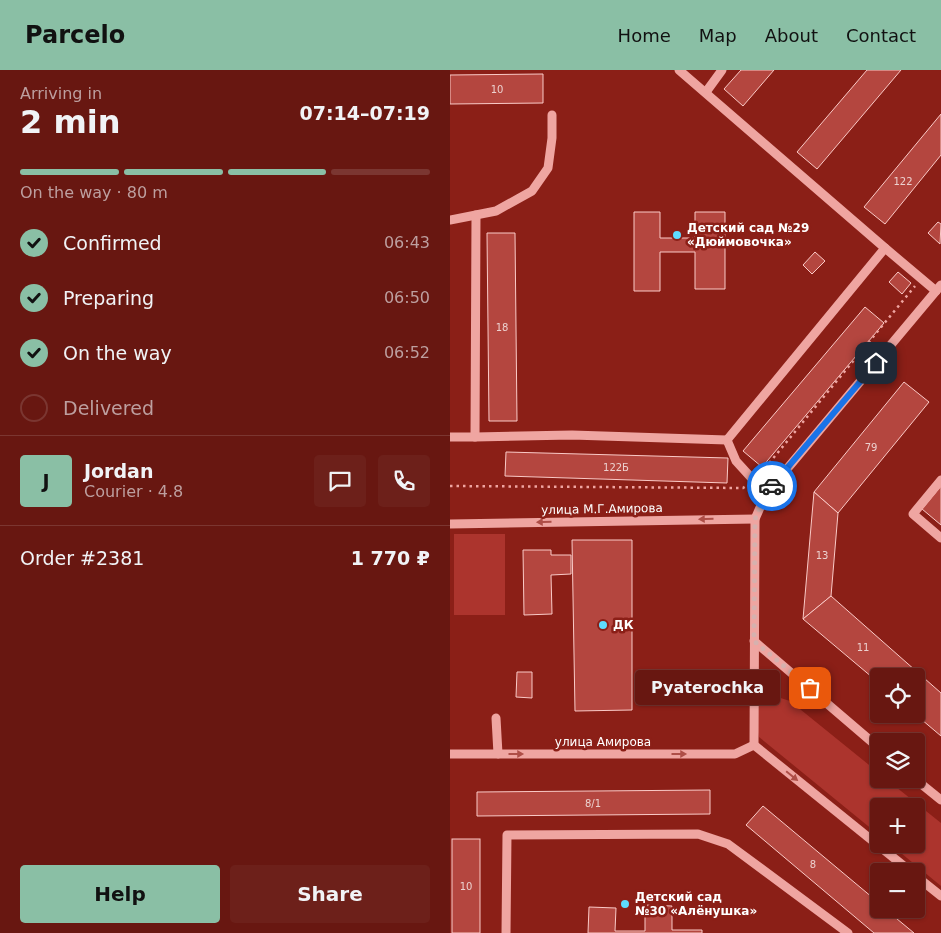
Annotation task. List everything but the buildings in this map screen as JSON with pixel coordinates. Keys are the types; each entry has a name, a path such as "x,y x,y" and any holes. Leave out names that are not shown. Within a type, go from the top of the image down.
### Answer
{"street":[{"path":"679,70 885,248 939,288 766,494 755,519 754,745 900,863"},
{"path":"706,92 722,70"},
{"path":"450,220 496,211 532,191 548,168 552,138 552,115"},
{"path":"475,437 476,215"},
{"path":"727,440 885,248"},
{"path":"450,437 572,436 727,440"},
{"path":"727,440 736,461 766,494"},
{"path":"941,480 913,514 941,538"},
{"name":"улица М.Г.Амирова","path":"450,524 755,519"},
{"path":"754,641 870,740"},
{"path":"496,718 498,754"},
{"name":"улица Амирова","path":"450,754 735,754 754,745"},
{"path":"925,787 941,800"},
{"path":"506,933 506,835 698,834 728,844 848,933"},
{"path":"925,883 941,896"}],"shaded area":[{"path":"454,534 505,534 505,615 454,615"},
{"path":"768,694 790,701 870,766 870,788 897,788 910,798 870,798 870,828 759,737 753,710"},
{"path":"925,810 941,823 941,886 925,873 925,863 913,863 901,853 925,853"}],"way so far":[{"path":"772,486 766,494 755,519 754,641 810,688"}],"place":[{"name":"Детский сад №29 «Дюймовочка»","path":"677,235"},
{"name":"ДК","path":"603,625"},
{"name":"Pyaterochka","path":"810,688"},
{"name":"Детский сад №30 «Алёнушка»","path":"625,904"}],"route":[{"path":"772,486 876,363"}]}
